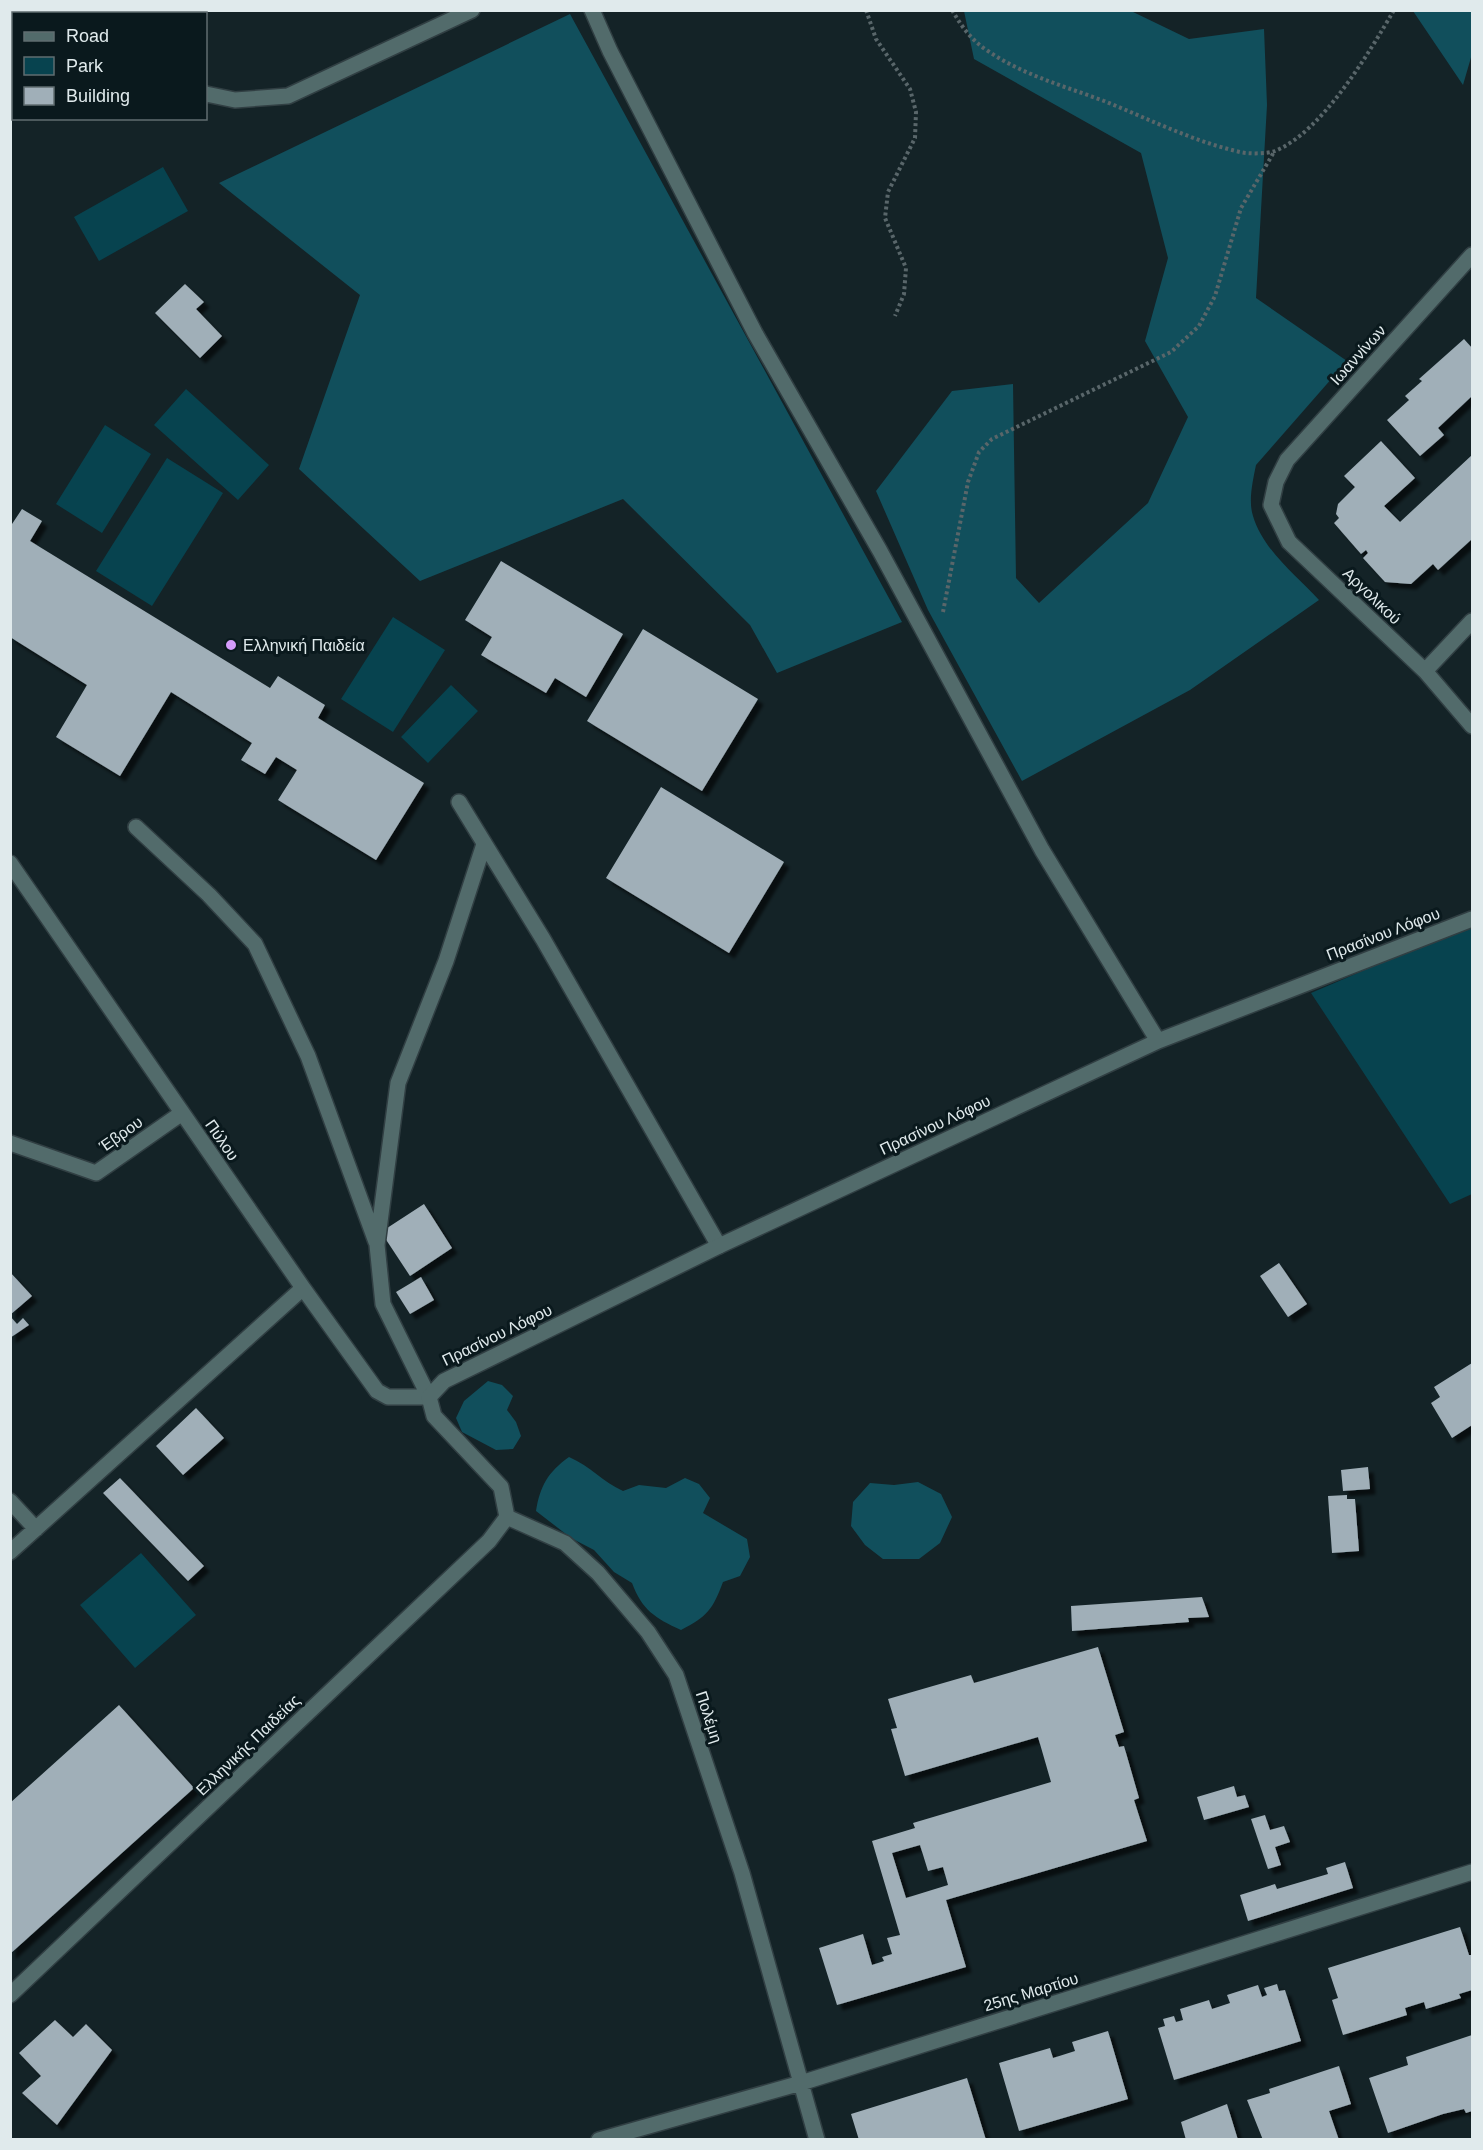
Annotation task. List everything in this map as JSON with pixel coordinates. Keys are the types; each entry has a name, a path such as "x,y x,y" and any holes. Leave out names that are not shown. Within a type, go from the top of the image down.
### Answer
{"street":[{"path":"207,94 235,100 288,96 472,10"},
{"path":"592,10 610,51 755,333 936,655 1042,850 1158,1041"},
{"name":"Ιωαννίνων","path":"1276,482 1287,460 1473,255"},
{"name":"Αργολικού","path":"1276,482 1271,505 1289,542 1425,671 1473,726"},
{"path":"1425,671 1473,621"},
{"path":"459,802 543,939 719,1246"},
{"path":"136,827 210,895 255,944 308,1056 377,1245"},
{"path":"484,844 446,961 398,1083 377,1245 383,1304 429,1397 434,1416 501,1487 507,1516"},
{"name":"Πύλου","path":"10,862 303,1288 377,1390 388,1397 429,1397"},
{"name":"Πρασίνου Λόφου","path":"429,1397 444,1380 719,1246 1158,1041 1473,919"},
{"name":"Έβρου","path":"10,1143 96,1173 182,1113"},
{"path":"10,1552 303,1288"},
{"path":"10,1501 36,1529"},
{"name":"Ελληνικής Παιδείας","path":"10,1995 489,1541 507,1516"},
{"name":"Πολέμη","path":"507,1516 565,1543 598,1572 648,1632 676,1675 742,1874 817,2139"},
{"name":"25ης Μαρτίου","path":"599,2139 801,2084 1473,1872"}],"path":[{"path":"866,10 876,39 910,88 916,112 915,138 888,192 885,218 906,268 904,294 895,316"},
{"path":"952,10 966,33 987,51 1056,86 1100,100 1202,142 1243,153 1274,152"},
{"path":"936,655 968,482 979,452 992,439 1171,352 1199,326 1215,296 1241,208 1274,152 1297,138 1326,110 1371,50 1394,10"}],"green space":[{"path":"163,167 188,211 99,261 74,217"},
{"path":"186,389 269,465 238,500 154,425"},
{"path":"105,425 151,454 102,533 56,504"},
{"path":"167,458 223,493 152,606 96,571"},
{"path":"393,617 445,650 393,732 341,699"},
{"path":"451,685 478,711 428,763 401,737"},
{"path":"1472,924 1472,1194 1450,1204 1311,993"},
{"path":"141,1553 196,1615 135,1668 80,1605"}],"shaded area":[{"path":"964,11 1131,11 1189,39 1264,29 1267,105 1256,298 1347,361 1256,465 1252,490 1253,516 1264,540 1319,600 1190,690 1022,781 928,610 876,491 952,391 1013,384 1016,578 1039,603 1148,503 1188,417 1145,341 1168,258 1141,153 974,59"},
{"path":"1413,11 1472,11 1472,54 1463,85"},
{"path":"570,14 902,622 777,673 750,625 623,499 420,581 299,469 360,295 219,183"},
{"path":"488,1381 502,1385 513,1396 507,1410 516,1422 521,1436 513,1449 496,1450 462,1432 456,1418 464,1401"},
{"path":"569,1457 623,1491 639,1485 666,1488 685,1478 699,1484 710,1498 703,1513 747,1539 750,1557 740,1576 723,1582 708,1611 697,1621 681,1630 657,1617 645,1607 632,1583 614,1572 594,1550 571,1538 536,1511 546,1480"},
{"path":"918,1482 941,1494 952,1517 940,1543 919,1559 883,1559 865,1545 851,1526 853,1502 870,1483 894,1485"}],"building":[{"path":"185,284 204,302 196,309 222,336 200,358 155,313"},
{"path":"1464,339 1472,348 1472,396 1438,428 1444,435 1420,456 1387,420 1409,400 1405,396 1422,381 1419,379"},
{"path":"1381,441 1415,478 1384,506 1400,522 1472,455 1472,539 1438,570 1433,564 1411,584 1385,582 1363,558 1368,553 1366,550 1361,554 1334,523 1339,518 1336,514 1338,504 1355,487 1344,476"},
{"path":"22,509 42,521 30,541 270,688 278,676 325,705 318,718 424,783 376,860 278,800 297,770 276,757 265,774 241,760 252,743 171,692 120,776 56,737 87,685 10,637 10,527"},
{"path":"501,561 623,634 586,697 555,678 546,693 481,655 492,637 465,620"},
{"path":"643,629 758,699 702,791 587,721"},
{"path":"661,787 784,862 729,953 606,878"},
{"path":"424,1204 452,1248 410,1276 381,1232"},
{"path":"1279,1263 1307,1304 1288,1317 1260,1276"},
{"path":"10,1272 32,1296 10,1315"},
{"path":"421,1277 434,1300 410,1314 396,1292"},
{"path":"10,1316 17,1324 23,1318 29,1325 10,1338"},
{"path":"1472,1363 1472,1425 1452,1438 1431,1403 1440,1397 1434,1387"},
{"path":"196,1408 224,1438 183,1475 156,1446"},
{"path":"1368,1467 1370,1489 1343,1491 1341,1470"},
{"path":"120,1478 204,1566 188,1581 103,1493"},
{"path":"1347,1495 1347,1499 1355,1499 1359,1551 1332,1553 1328,1496"},
{"path":"1202,1597 1209,1617 1188,1618 1189,1622 1072,1631 1071,1606"},
{"path":"1098,1647 1124,1732 1115,1735 1119,1747 1124,1746 1139,1798 1134,1800 1147,1841 946,1900 966,1967 837,2005 819,1948 863,1934 872,1965 884,1961 882,1957 892,1954 887,1938 900,1935 872,1841 915,1828 913,1823 1051,1782 1038,1737 905,1776 891,1729 897,1728 888,1699 971,1675 974,1683","holes":["920,1845 928,1871 943,1867 948,1885 906,1898 892,1853"]},
{"path":"119,1705 194,1788 10,1954 10,1803"},
{"path":"1234,1786 1237,1797 1245,1795 1249,1807 1204,1820 1197,1797"},
{"path":"1265,1815 1270,1830 1284,1826 1290,1842 1275,1847 1281,1865 1268,1869 1251,1819"},
{"path":"1345,1862 1353,1888 1248,1921 1240,1895 1275,1884 1277,1889 1328,1874 1326,1868"},
{"path":"1460,1927 1469,1955 1472,1955 1472,1990 1459,1994 1461,1998 1426,2009 1424,2002 1405,2008 1407,2015 1343,2035 1332,2000 1338,1998 1328,1968"},
{"path":"1277,1984 1279,1991 1285,1990 1301,2041 1174,2080 1158,2028 1165,2026 1163,2019 1174,2016 1176,2022 1183,2020 1180,2009 1209,2000 1212,2009 1230,2003 1227,1995 1258,1985 1262,1997 1267,1995 1264,1988"},
{"path":"55,2020 73,2037 86,2024 112,2050 57,2125 22,2093 41,2076 19,2053"},
{"path":"1108,2031 1128,2099 1019,2131 999,2063 1050,2048 1053,2058 1075,2051 1072,2042"},
{"path":"1472,2035 1472,2111 1466,2113 1464,2109 1443,2114 1388,2133 1369,2078 1408,2065 1406,2057"},
{"path":"1339,2066 1351,2104 1329,2111 1339,2140 1263,2140 1247,2100 1270,2093 1269,2089"},
{"path":"967,2078 986,2140 859,2140 851,2114"},
{"path":"1227,2104 1238,2140 1186,2140 1181,2122"}],"place":[{"name":"Ελληνική Παιδεία","path":"231,645"}]}
